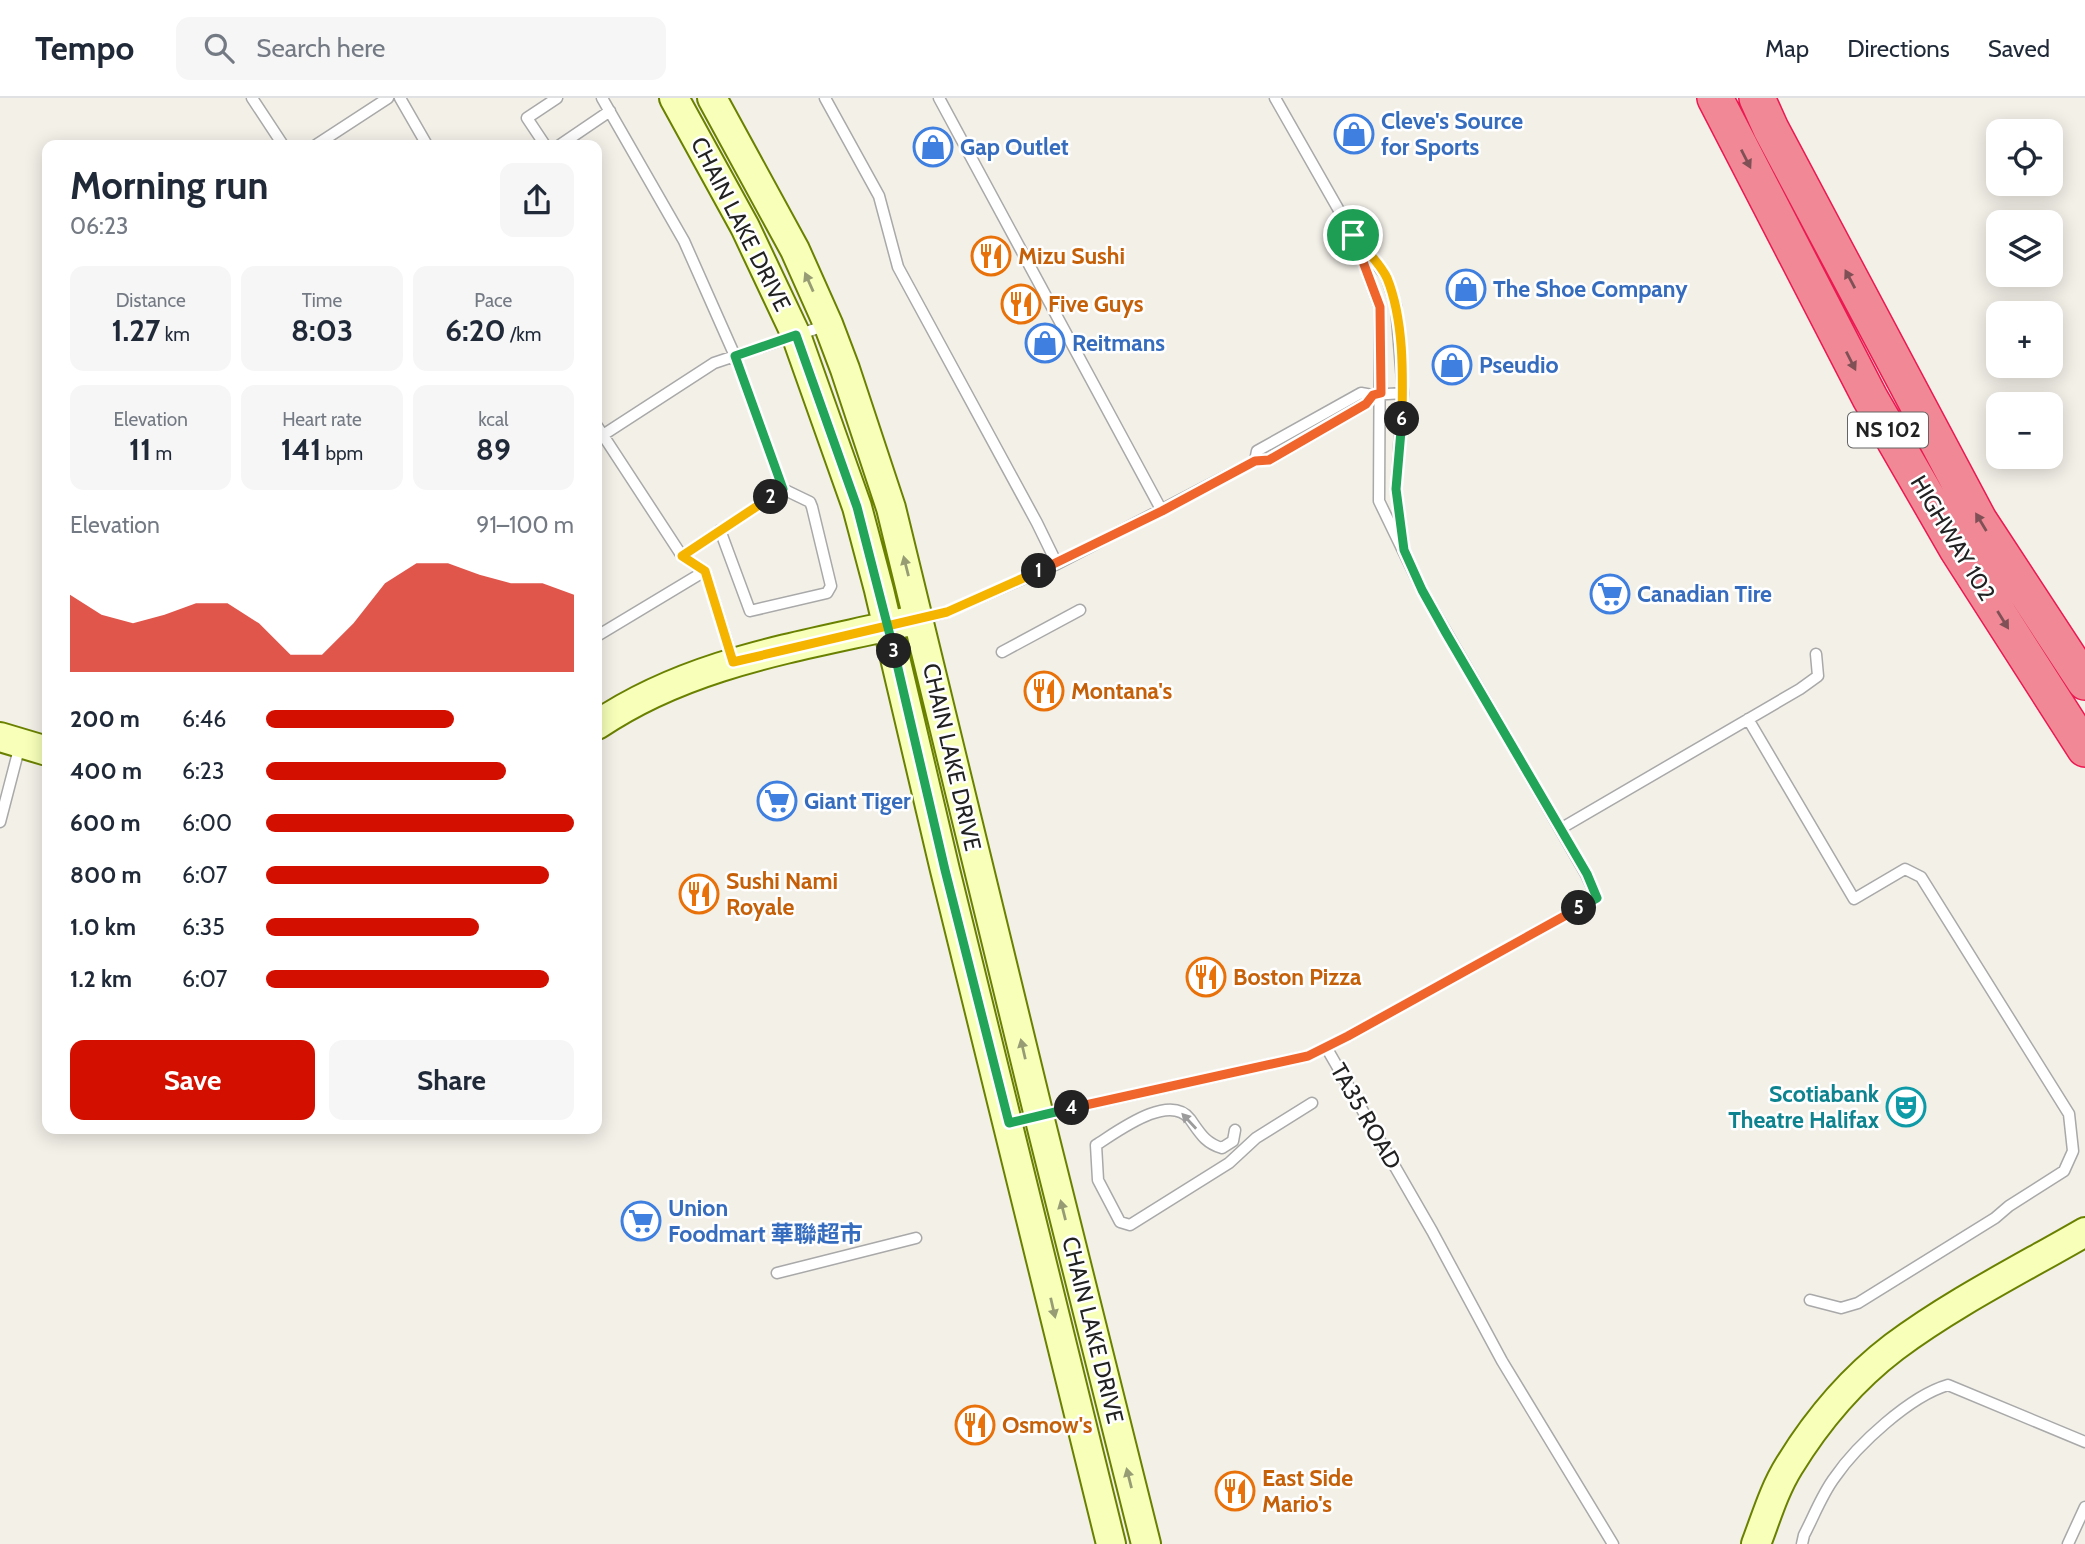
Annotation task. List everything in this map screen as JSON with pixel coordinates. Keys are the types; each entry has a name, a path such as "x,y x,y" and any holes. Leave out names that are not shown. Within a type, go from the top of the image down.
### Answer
{"highway":[{"name":"HIGHWAY 102","path":"1715,98 1870,398 1958,549 2085,749"},
{"name":"HIGHWAY 102","path":"1757,98 1771,130 1979,520 2085,682"}],"street":[{"name":"CHAIN LAKE DRIVE","path":"674,98 745,227 796,335 857,507 1111,1544"},
{"name":"CHAIN LAKE DRIVE","path":"712,98 795,250 828,324 877,462 898,533 1146,1544"},
{"path":"602,722 655,692 733,662 919,619"},
{"path":"1009,1123 1039,1116"},
{"path":"1756,1544 1788,1468 1816,1427 1848,1388 1893,1348 1947,1311 2085,1232"}],"lane":[{"path":"252,98 280,140"},
{"path":"324,140 388,98"},
{"path":"400,98 424,140"},
{"path":"542,140 527,118 557,98"},
{"path":"602,98 684,240 735,356 783,489 810,502 831,586 827,593 750,611 720,530"},
{"path":"825,98 879,196 898,267 1057,564"},
{"path":"939,98 1162,511"},
{"name":"TA35 ROAD","path":"1275,98 1353,235 1380,307 1377,394 1379,500 1434,612 1587,874 1597,898 1326,1047 1432,1231 1502,1361 1613,1544"},
{"path":"567,140 610,111"},
{"name":"TA35 ROAD","path":"1353,235 1386,276 1396,306 1403,393 1396,489 1404,550"},
{"path":"602,429 714,363 828,324"},
{"path":"919,619 947,612 1057,564 1162,511 1255,461 1257,451 1361,393 1403,393"},
{"path":"602,433 682,556 705,571 733,662"},
{"path":"682,556 783,489"},
{"path":"602,633 705,571"},
{"path":"1002,652 1080,610"},
{"path":"1560,829 1818,676 1816,654"},
{"path":"1748,719 1854,898 1905,869 1921,877 2069,1114 2073,1151 2064,1171 1995,1218 1858,1303 1841,1307 1810,1300"},
{"path":"0,822 23,744"},
{"path":"1039,1116 1288,1062 1326,1047"},
{"path":"1235,1130 1233,1141 1222,1148 1209,1144 1187,1115 1174,1109 1154,1112 1096,1145 1098,1180 1120,1222 1130,1225 1229,1163 1256,1138 1312,1103"},
{"path":"777,1273 916,1238"},
{"path":"1802,1544 1804,1535 1834,1478 1872,1434 1933,1389 1948,1385 2085,1442"},
{"path":"2068,1544 2085,1507"}],"place":[{"name":"Cleve's Source for Sports","path":"1354,134"},
{"name":"Gap Outlet","path":"933,147"},
{"name":"Mizu Sushi","path":"991,256"},
{"name":"The Shoe Company","path":"1466,289"},
{"name":"Five Guys","path":"1021,304"},
{"name":"Reitmans","path":"1045,343"},
{"name":"Pseudio","path":"1452,365"},
{"name":"Canadian Tire","path":"1610,594"},
{"name":"Montana's","path":"1044,691"},
{"name":"Giant Tiger","path":"777,801"},
{"name":"Sushi Nami Royale","path":"699,894"},
{"name":"Boston Pizza","path":"1206,977"},
{"name":"Scotiabank Theatre Halifax","path":"1906,1107"},
{"name":"Union Foodmart 華聯超市","path":"641,1221"},
{"name":"Osmow's","path":"975,1425"},
{"name":"East Side Mario's","path":"1235,1491"}],"route":[{"path":"1353,235 1380,307 1381,393 1373,395 1366,404 1269,460 1255,461 1057,564 947,612 888,626 824,639 733,662 705,571 682,556 783,489 735,356 796,335 830,425 857,507 879,590 888,626 945,870 1009,1123 1308,1056 1597,898 1587,874 1422,590 1404,550 1396,489 1403,393 1396,306 1386,276 1353,235"}]}
